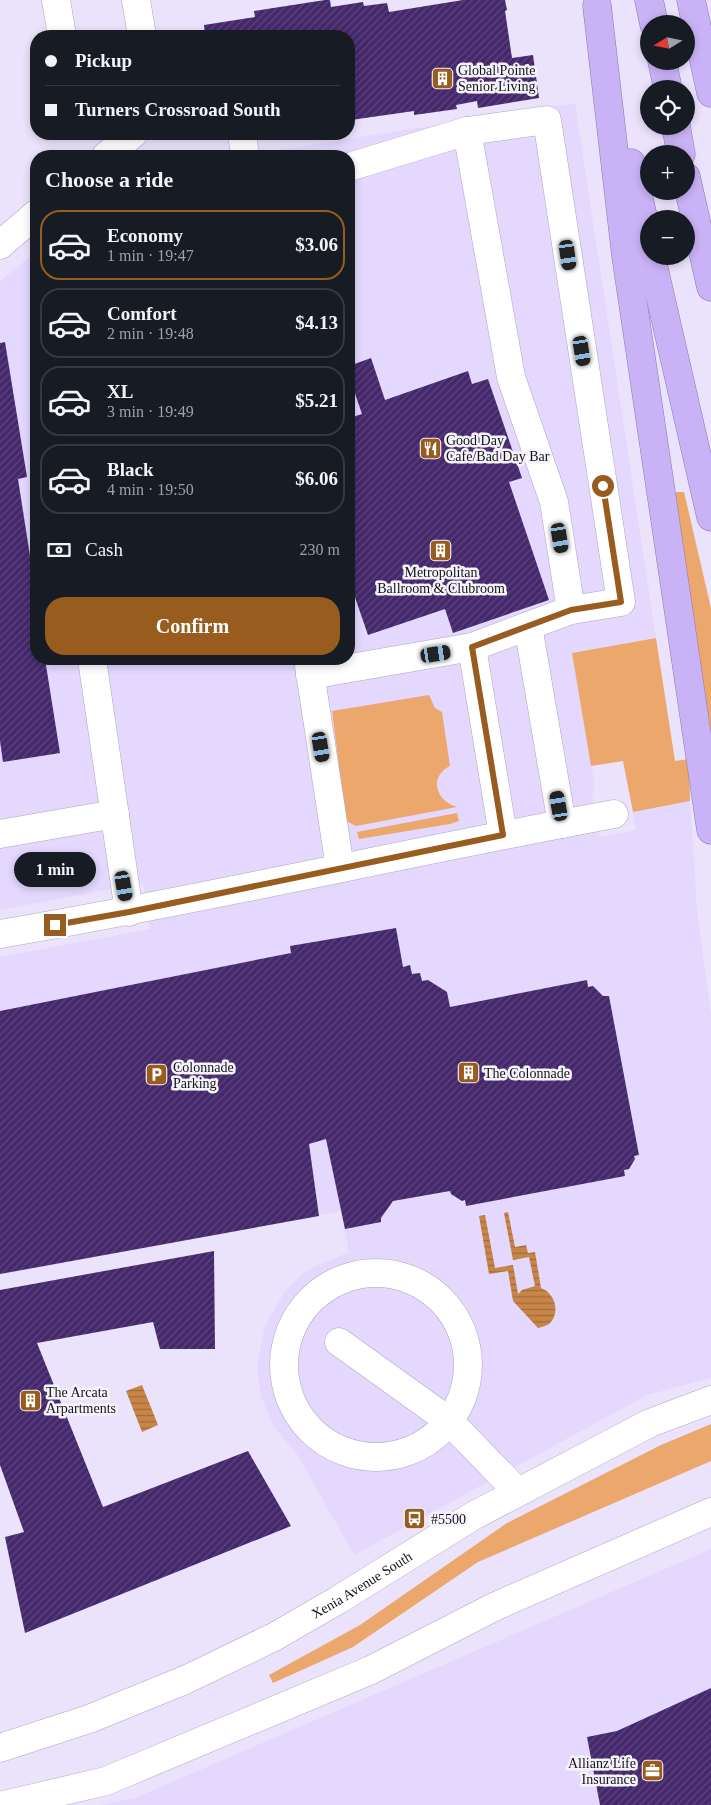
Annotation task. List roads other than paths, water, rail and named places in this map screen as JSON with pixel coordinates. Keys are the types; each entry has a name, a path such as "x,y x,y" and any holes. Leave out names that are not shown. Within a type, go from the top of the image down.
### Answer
{"highway":[{"path":"649,0 652,15"},
{"path":"691,0 711,93"},
{"path":"596,3 642,210"},
{"path":"596,3 626,256 711,830"},
{"path":"691,200 711,287"},
{"path":"653,265 711,517"}],"street":[{"path":"56,0 61,30"},
{"path":"136,0 141,30"},
{"path":"355,165 467,131 547,120 621,602 571,610 472,647 355,661"},
{"path":"467,131 510,377 554,502 571,610"},
{"path":"108,150 123,140"},
{"path":"0,245 30,219"},
{"path":"528,626 562,824"},
{"path":"472,647 503,835"},
{"path":"93,665 129,912"},
{"path":"325,665 309,667 340,868"},
{"path":"0,834 115,814"},
{"path":"0,934 129,912 614,814"},
{"path":"390,1273 418,1282 438,1296 457,1320 466,1345 468,1373 462,1398 450,1421 426,1443 403,1454 381,1458 356,1456 337,1449 318,1437 300,1417 292,1404 285,1383 283,1360 290,1331 302,1308 318,1292 332,1284 360,1274 390,1273"},
{"path":"339,1342 450,1421 518,1492"},
{"name":"Xenia Avenue South","path":"0,1748 97,1716 185,1680 274,1637 338,1600 473,1516 650,1423 711,1400"},
{"path":"4,1805 125,1774 370,1670 496,1606 711,1512"}],"place":[{"name":"Global Pointe Senior Living","path":"442,78"},
{"name":"Good Day Cafe/Bad Day Bar","path":"430,448"},
{"name":"Metropolitan Ballroom & Clubroom","path":"441,550"},
{"name":"The Colonnade","path":"468,1073"},
{"name":"Colonnade Parking","path":"157,1075"},
{"name":"The Arcata Arpartments","path":"30,1400"},
{"name":"#5500","path":"415,1519"},
{"name":"Allianz Life Insurance","path":"652,1771"}]}
